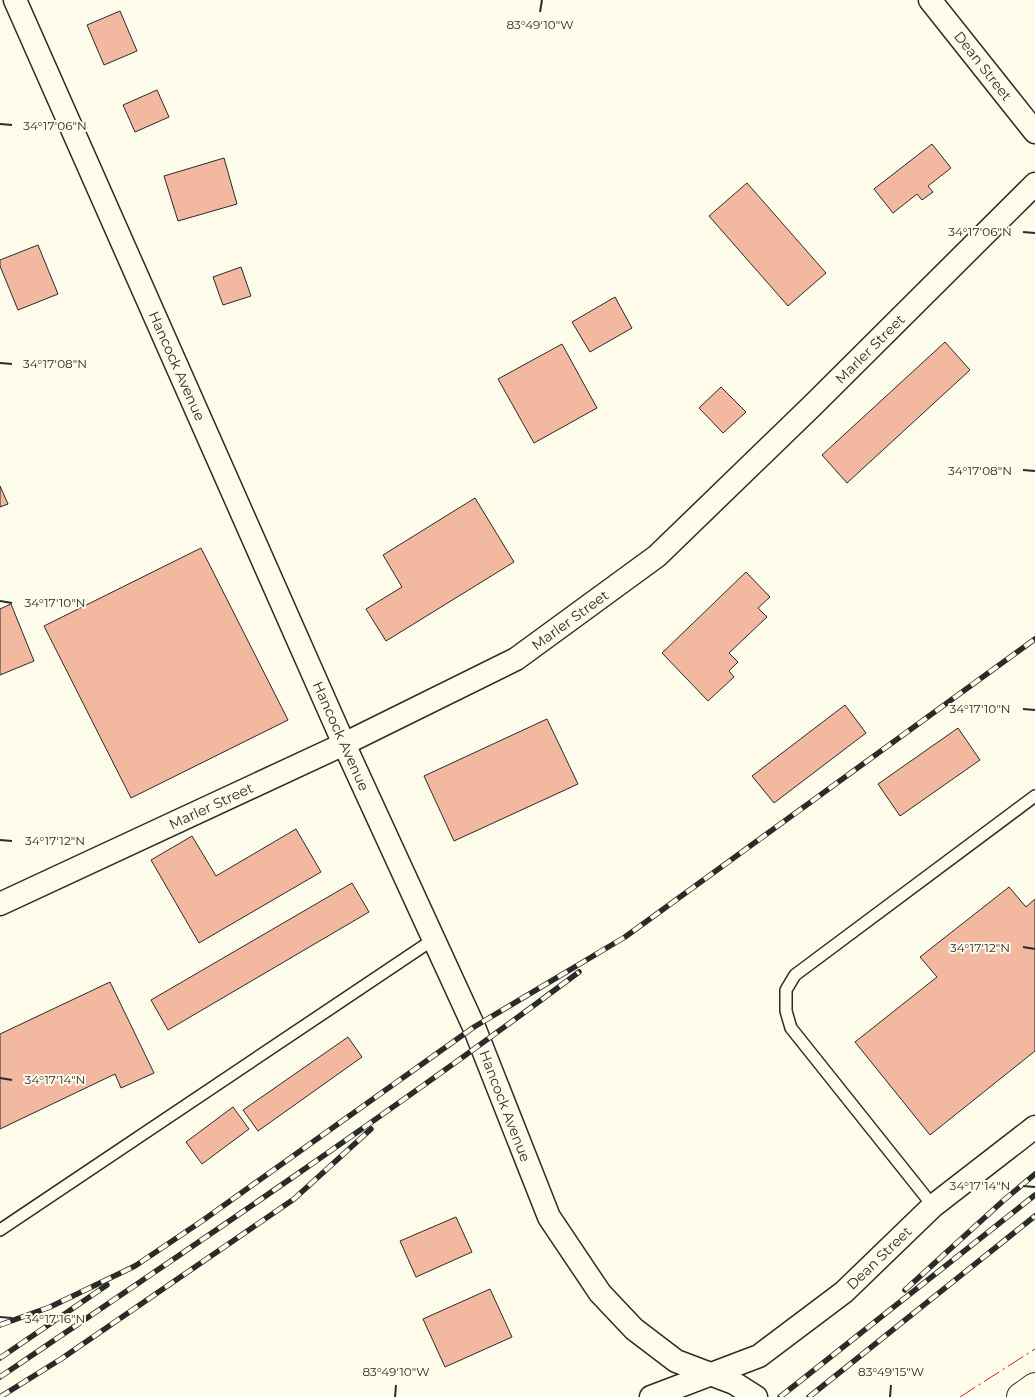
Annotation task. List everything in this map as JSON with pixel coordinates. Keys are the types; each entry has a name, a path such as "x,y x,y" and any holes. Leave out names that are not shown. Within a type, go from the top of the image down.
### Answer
{"street":[{"name":"Hancock Avenue","path":"15,0 344,744 474,1027 549,1217 600,1293 634,1330 676,1360 734,1383 756,1397"},
{"name":"Dean Street","path":"930,0 1035,132"},
{"name":"Marler Street","path":"0,904 344,744 516,659 657,556 820,398 1035,184"},
{"name":"Dean Street","path":"651,1397 654,1394 758,1356 844,1292 933,1206 1035,1126"},
{"path":"1021,1397 1035,1387"}],"lane":[{"path":"933,1206 791,1028 786,1010 786,990 795,975 1035,796"},
{"path":"0,1230 434,939"}],"building":[{"path":"120,11 137,51 104,65 87,25"},
{"path":"157,90 169,117 135,132 123,105"},
{"path":"932,144 951,168 928,186 933,192 922,200 917,194 893,213 874,189"},
{"path":"224,158 237,204 178,221 164,176"},
{"path":"747,183 826,273 788,306 709,216"},
{"path":"38,245 58,294 18,310 0,266 0,260"},
{"path":"241,267 251,296 223,305 213,277"},
{"path":"615,297 632,328 590,352 572,322"},
{"path":"945,342 970,370 847,483 822,455"},
{"path":"562,344 597,408 534,443 498,379"},
{"path":"721,387 746,412 723,433 699,408"},
{"path":"0,486 8,504 0,507"},
{"path":"475,498 514,562 386,641 366,609 402,587 383,555"},
{"path":"201,548 288,720 131,798 44,626"},
{"path":"746,572 770,597 758,608 767,617 729,653 738,662 729,671 734,677 708,701 662,653"},
{"path":"11,604 34,661 0,675 0,609"},
{"path":"845,705 866,733 774,803 752,776"},
{"path":"547,719 578,784 454,841 424,776"},
{"path":"958,728 980,760 900,816 878,784"},
{"path":"296,829 321,872 199,943 151,860 192,836 216,876"},
{"path":"352,883 369,912 168,1030 151,1000"},
{"path":"1009,887 1026,907 1035,899 1035,1051 930,1135 855,1042 937,977 920,957"},
{"path":"110,982 154,1073 121,1088 115,1074 0,1129 0,1034"},
{"path":"348,1037 362,1057 258,1131 243,1110"},
{"path":"233,1107 249,1129 202,1164 186,1142"},
{"path":"456,1217 472,1252 416,1277 400,1241"},
{"path":"490,1289 512,1337 445,1367 423,1319"}],"railway":[{"path":"0,1325 50,1307 135,1266 202,1221 474,1027 625,937 1035,639"},
{"path":"0,1377 364,1127 579,972"},
{"path":"0,1397 61,1359 294,1199 371,1129"},
{"path":"905,1290 1035,1174"},
{"path":"780,1397 1035,1195"},
{"path":"809,1397 1035,1216"},
{"path":"0,1358 107,1285"}],"power":[{"path":"960,1397 1035,1349"}]}
